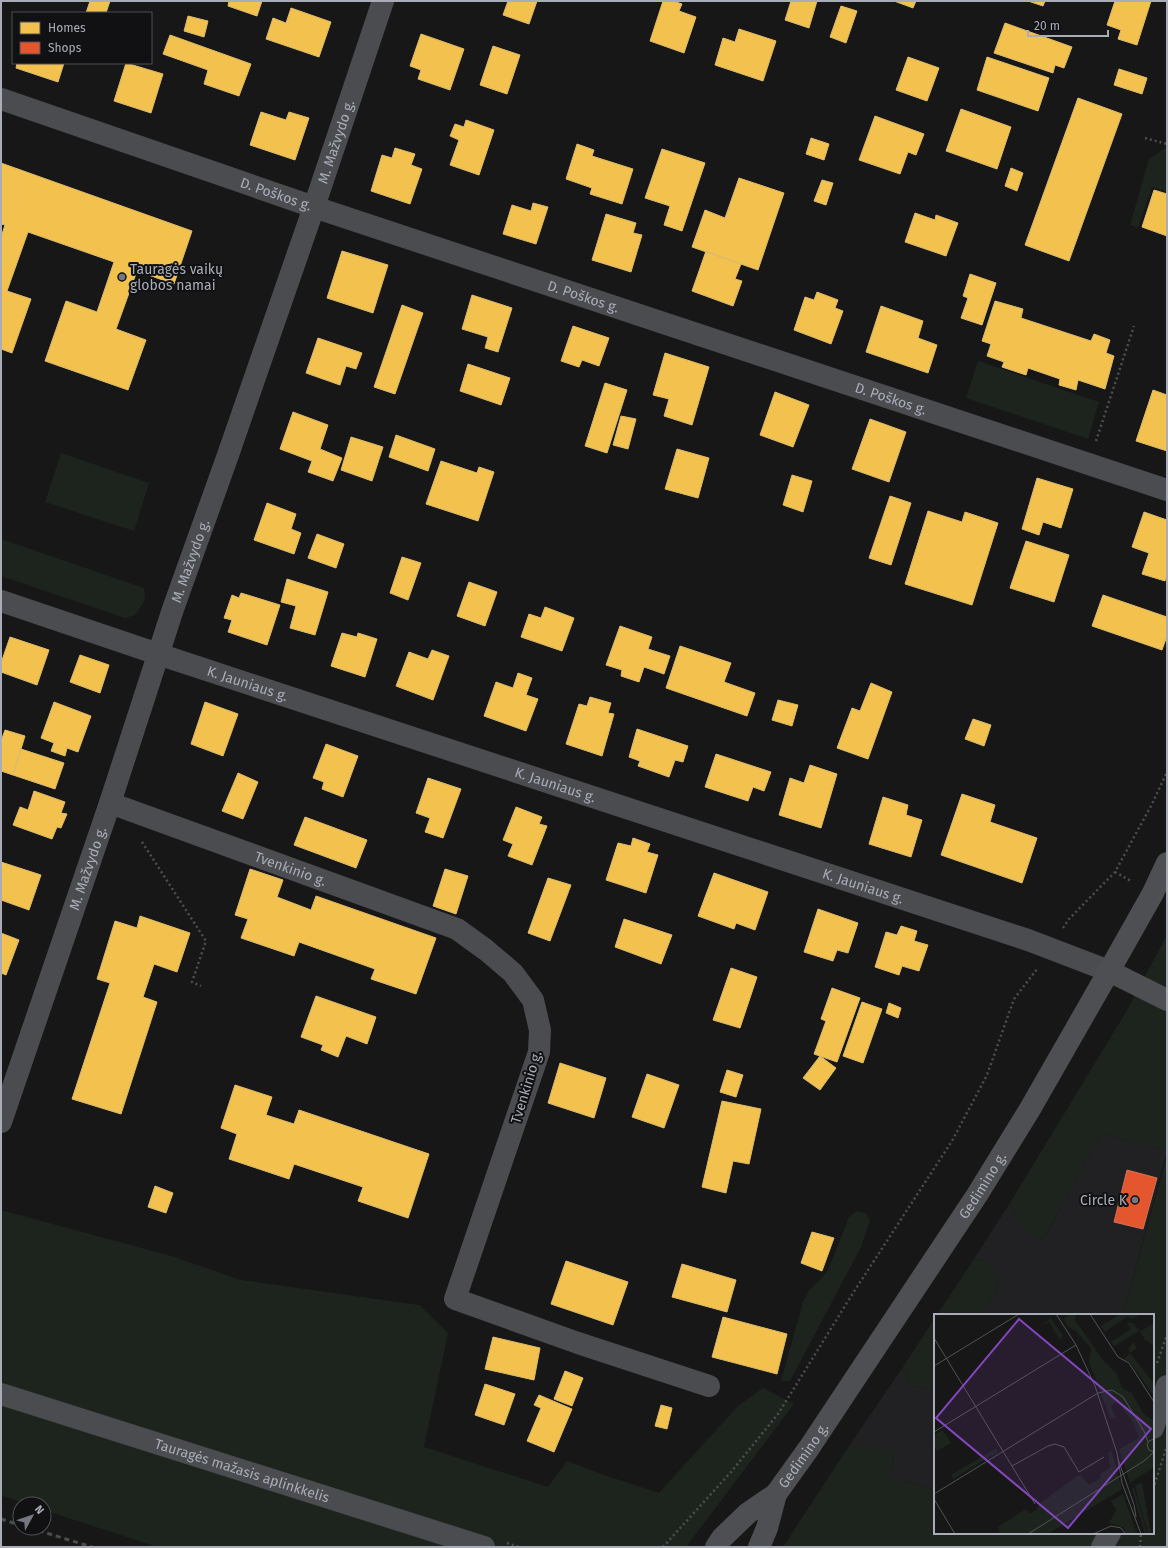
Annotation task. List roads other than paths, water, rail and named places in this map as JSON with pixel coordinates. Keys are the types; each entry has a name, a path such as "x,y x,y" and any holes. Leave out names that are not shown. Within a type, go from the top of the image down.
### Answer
{"main road":[{"name":"Gedimino g.","path":"716,1547 722,1538 748,1513 776,1494 809,1448 977,1195 1030,1109 1110,971 1153,893 1167,863"},
{"path":"1110,971 1167,1000"},
{"path":"1154,1425 1167,1386"},
{"name":"Gedimino g.","path":"759,1547 767,1528 776,1494"},
{"path":"1102,1547 1109,1534"},
{"path":"1116,1547 1118,1534"}],"street":[{"name":"M. Mažvydo g.","path":"1,1122 110,803 158,654 314,207 383,1"},
{"name":"D. Poškos g.","path":"1,99 314,207 1167,490"},
{"name":"K. Jauniaus g.","path":"1,601 1049,947 1110,971"},
{"name":"Tvenkinio g.","path":"110,803 458,929 486,950 512,973 533,1000 540,1030 539,1052 455,1299 578,1343 709,1386"},
{"name":"Tauragės mažasis aplinkkelis","path":"1,1394 484,1547"}],"railway":[{"path":"1,1519 12,1522"},
{"path":"52,1535 92,1547"}],"place":[{"name":"Tauragės vaikų globos namai","path":"122,277"},
{"name":"Circle K","path":"1135,1200"}]}
